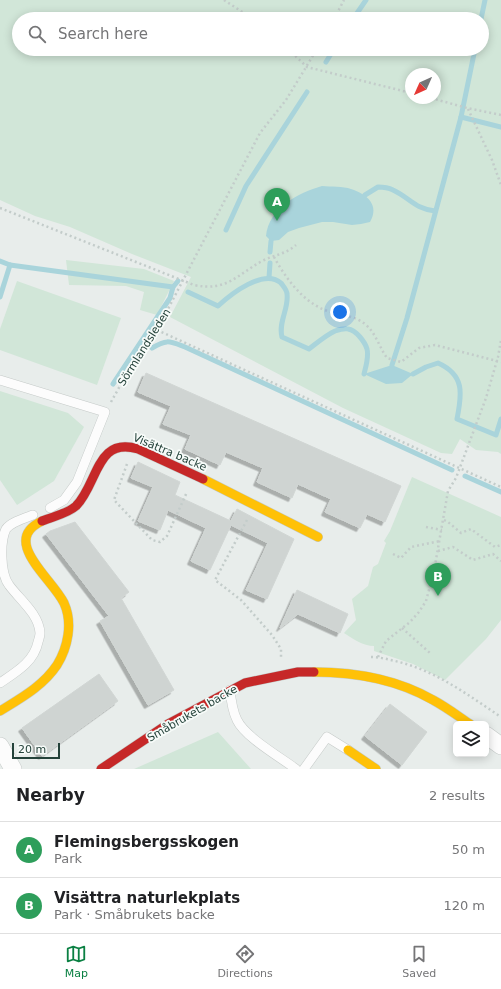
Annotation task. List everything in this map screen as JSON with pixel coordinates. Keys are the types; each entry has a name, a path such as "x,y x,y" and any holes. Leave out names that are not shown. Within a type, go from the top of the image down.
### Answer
{"street":[{"name":"Visättra backe","path":"0,711 31,691 53,672 66,647 69,635 70,623 63,602 27,556 23,547 22,538 26,530 33,524 59,516 75,507 83,498 104,458 112,449 122,446 134,448 195,475 318,537"},
{"name":"Småbrukets backe","path":"101,769 168,724 230,690 245,683 298,672 330,672 381,679 405,687 433,700 465,721"},
{"path":"489,737 501,746"},
{"path":"0,746 13,769"},
{"path":"348,750 376,769"}],"lane":[{"path":"0,380 105,412 77,482 64,500 49,509 18,521 6,529 0,544 0,561 7,584 21,598 36,619 40,633 36,650 25,665 0,683"},
{"path":"230,690 232,705 237,721 246,732 296,769"},
{"path":"304,769 327,737 348,750"}],"path":[{"path":"224,0 242,12"},
{"path":"338,12 344,0"},
{"path":"295,56 307,67 405,92"},
{"name":"Sörmlandsleden","path":"116,392 130,368 157,330 260,133 286,100 313,56"},
{"path":"441,101 501,115"},
{"path":"468,108 492,160 501,185"},
{"path":"0,208 202,287 219,286 229,282 263,261 290,250 296,245"},
{"path":"274,257 292,283 306,298 324,310 355,317 367,325 387,358 401,362 419,348 435,345 501,362"},
{"path":"157,330 501,487"},
{"path":"378,657 386,640 402,628 419,612 426,601 440,541 448,491 456,478 477,424 497,361 501,340"},
{"path":"134,448 114,500 152,540 160,542 166,536 195,475"},
{"path":"255,505 215,580 241,600 272,635 281,649 281,662"},
{"path":"444,520 461,533 471,529 495,547"},
{"path":"426,527 442,530"},
{"path":"393,554 401,558 411,547 440,541"},
{"path":"495,547 501,545"},
{"path":"438,551 453,547 473,560 493,554"},
{"path":"493,554 495,547"},
{"path":"493,554 501,560"},
{"path":"402,628 430,653"}],"green space":[{"path":"0,0 501,0 501,454 498,452 476,450 460,439 452,454 441,453 343,408 170,317 191,277 132,254 70,227 35,216 0,200"},
{"path":"66,260 144,269 174,281 157,315 140,310 144,292 126,286 69,285"},
{"path":"17,281 121,318 97,385 0,350 0,329"},
{"path":"0,391 68,413 84,427 54,481 17,505 0,480"},
{"path":"412,477 501,517 501,620 486,639 445,680 413,664 374,651 374,646 370,646 355,640 344,633 356,620 352,599 368,586 373,567 378,564 386,543 384,541 390,531"},
{"path":"218,732 251,769 134,769"}],"water":[{"path":"322,186 348,188 367,197 373,205 374,210 370,222 352,225 322,222 288,232 279,240 271,241 266,236 268,226 273,217 286,203 304,193"},
{"path":"392,365 413,374 402,383 386,384 364,374"}],"building":[{"path":"146,373 401,486 385,522 367,514 360,528 325,512 331,499 298,484 292,498 257,482 263,468 226,452 220,465 185,449 191,435 163,424 171,406 138,392"},
{"path":"138,462 180,482 175,495 231,521 237,509 294,539 267,599 246,590 268,543 231,525 210,570 191,561 206,528 168,510 160,530 138,521 153,487 131,478"},
{"path":"75,522 129,592 121,598 174,690 148,705 100,621 109,616 46,534 50,531"},
{"path":"297,590 348,614 340,633 298,614 280,628"},
{"path":"99,674 118,701 42,756 22,728"},
{"path":"390,704 427,732 402,765 365,736"}],"waterway":[{"path":"358,12 366,0"},
{"path":"482,12 485,0"},
{"path":"326,62 330,56"},
{"path":"392,365 407,318 461,117 474,56"},
{"path":"226,230 246,186 307,92"},
{"path":"461,117 501,127"},
{"path":"365,195 378,187 388,188 399,193 422,208 435,211"},
{"path":"270,252 271,241"},
{"path":"0,261 10,265 173,287"},
{"path":"269,278 270,263"},
{"path":"0,297 10,265"},
{"path":"188,292 218,306 239,289 248,284 266,279 274,279 281,283 287,293 287,300 281,326 282,337 309,349 335,331 345,329 351,330 360,337 368,352 364,374"},
{"path":"113,384 170,298 173,287 178,281"},
{"path":"152,348 165,342 175,343 185,347 452,470"},
{"path":"413,374 438,363 453,373 460,386 460,401 457,419 496,435 501,419"},
{"path":"465,476 501,492"}],"traffic: slow":[{"path":"203,479 318,537"},
{"path":"0,711 31,691 45,679 61,658 68,635 69,627 67,611 64,603 33,560 27,549 26,539 30,529 42,521"},
{"path":"314,672 329,672 376,678 391,682 420,693 465,721"},
{"path":"348,750 376,769"}],"traffic: jam":[{"path":"42,521 64,513 76,506 83,497 100,464 114,449 124,447 138,449 203,479"},
{"path":"101,769 168,724 245,683 298,672 314,672"}],"place":[{"name":"Flemingsbergsskogen","path":"277,221"},
{"name":"Visättra naturlekplats","path":"438,596"}]}
